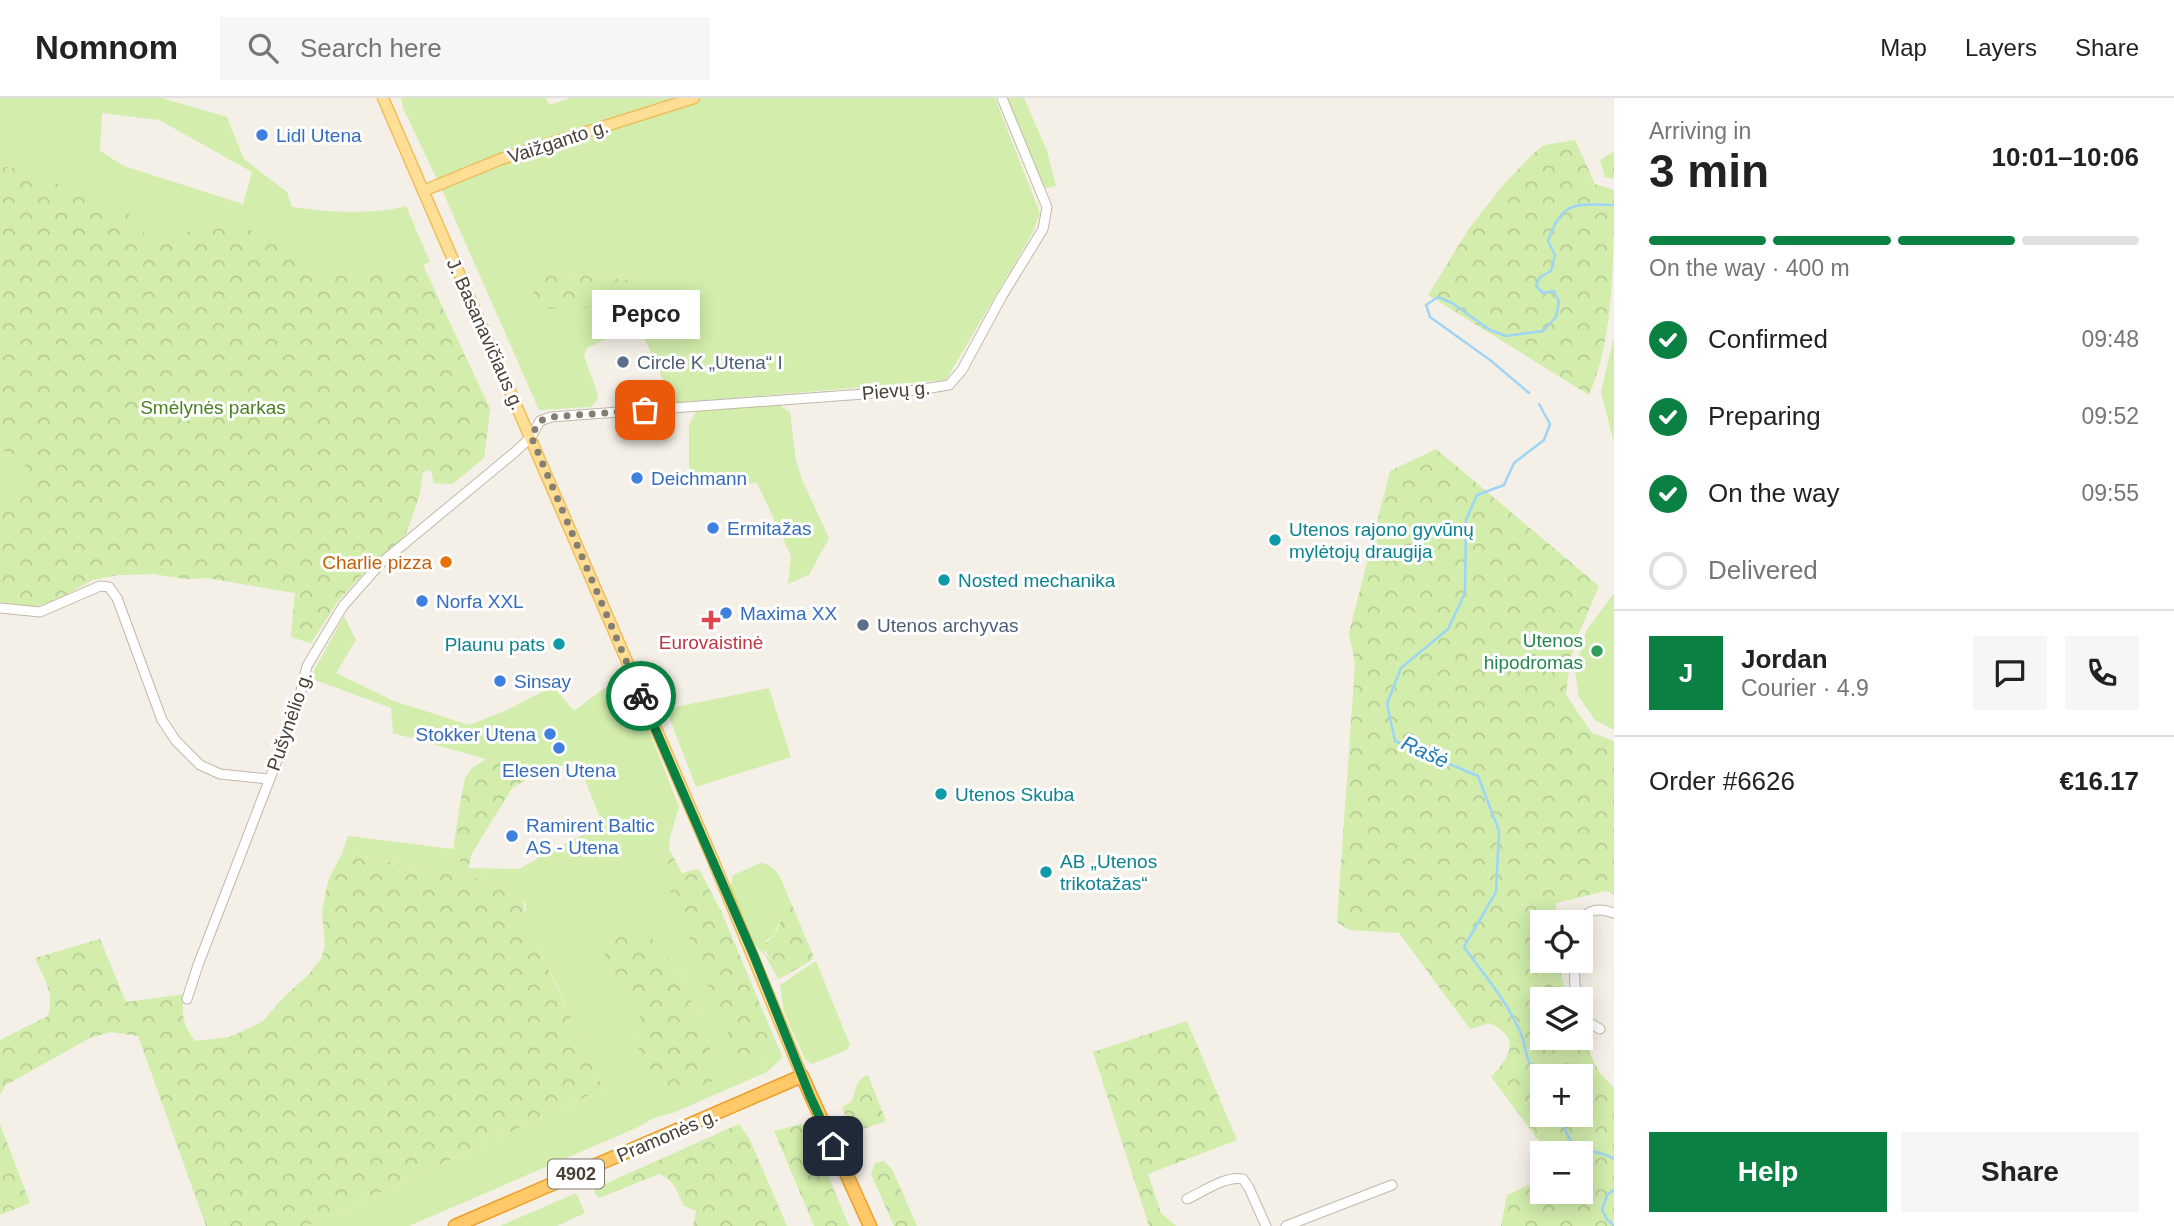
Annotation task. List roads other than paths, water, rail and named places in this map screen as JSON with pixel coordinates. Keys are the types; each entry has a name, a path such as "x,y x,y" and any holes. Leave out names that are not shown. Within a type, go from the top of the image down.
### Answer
{"highway":[{"name":"Pramonės g.","path":"455,1226 802,1076"},
{"name":"J. Basanavičiaus g.","path":"802,1076 870,1226"}],"main road":[{"name":"J. Basanavičiaus g.","path":"383,98 754,956 802,1076"},
{"name":"Vaižganto g.","path":"423,191 501,159 694,98"}],"street":[{"name":"Pievų g.","path":"531,436 540,421 551,417 918,390 949,385 962,370 1002,296 1043,229 1047,207 1002,98"},
{"name":"Pušynėlio g.","path":"187,999 296,711 307,666 344,606 381,563 446,511 531,436"},
{"path":"0,608 40,612 100,586 109,587 117,598 162,720 176,741 200,765 220,774 269,779"},
{"path":"1593,911 1608,910 1614,913"},
{"path":"1593,1025 1600,1029"},
{"path":"1187,1199 1229,1179 1243,1178 1266,1226"},
{"path":"1286,1226 1392,1185"}],"waterway":[{"name":"Rašė","path":"1529,393 1490,360 1430,317 1426,305 1438,297 1452,303 1490,330 1506,336 1543,331 1556,317 1559,302 1554,291 1543,293 1536,286 1540,277 1551,271 1555,255 1548,241 1553,228 1565,211 1572,207 1589,204 1614,205"},
{"name":"Rašė","path":"1530,1065 1521,1034 1509,1011 1464,947 1496,892 1499,831 1478,776 1395,741 1387,704 1401,668 1448,629 1465,593 1466,520 1477,495 1504,485 1514,463 1544,440 1550,424 1539,404"},
{"name":"Rašė","path":"1564,1127 1575,1146 1614,1159"},
{"name":"Rašė","path":"1614,1190 1607,1195 1602,1210 1614,1226"}],"place":[{"name":"Lidl Utena","path":"262,135"},
{"name":"Circle K „Utena“ I","path":"623,362"},
{"name":"Pepco","path":"645,410"},
{"name":"Deichmann","path":"637,478"},
{"name":"Ermitažas","path":"713,528"},
{"name":"Utenos rajono gyvūnų mylėtojų draugija","path":"1275,540"},
{"name":"Charlie pizza","path":"446,562"},
{"name":"Nosted mechanika","path":"944,580"},
{"name":"Norfa XXL","path":"422,601"},
{"name":"Maxima XX","path":"726,613"},
{"name":"Eurovaistinė","path":"711,620"},
{"name":"Utenos archyvas","path":"863,625"},
{"name":"Plaunu pats","path":"559,644"},
{"name":"Utenos hipodromas","path":"1597,651"},
{"name":"Sinsay","path":"500,681"},
{"name":"Stokker Utena","path":"550,734"},
{"name":"Elesen Utena","path":"559,748"},
{"name":"Utenos Skuba","path":"941,794"},
{"name":"Ramirent Baltic AS - Utena","path":"512,836"},
{"name":"AB „Utenos trikotažas“","path":"1046,872"}],"park label":[{"name":"Smėlynės parkas","path":"213,407"}]}
